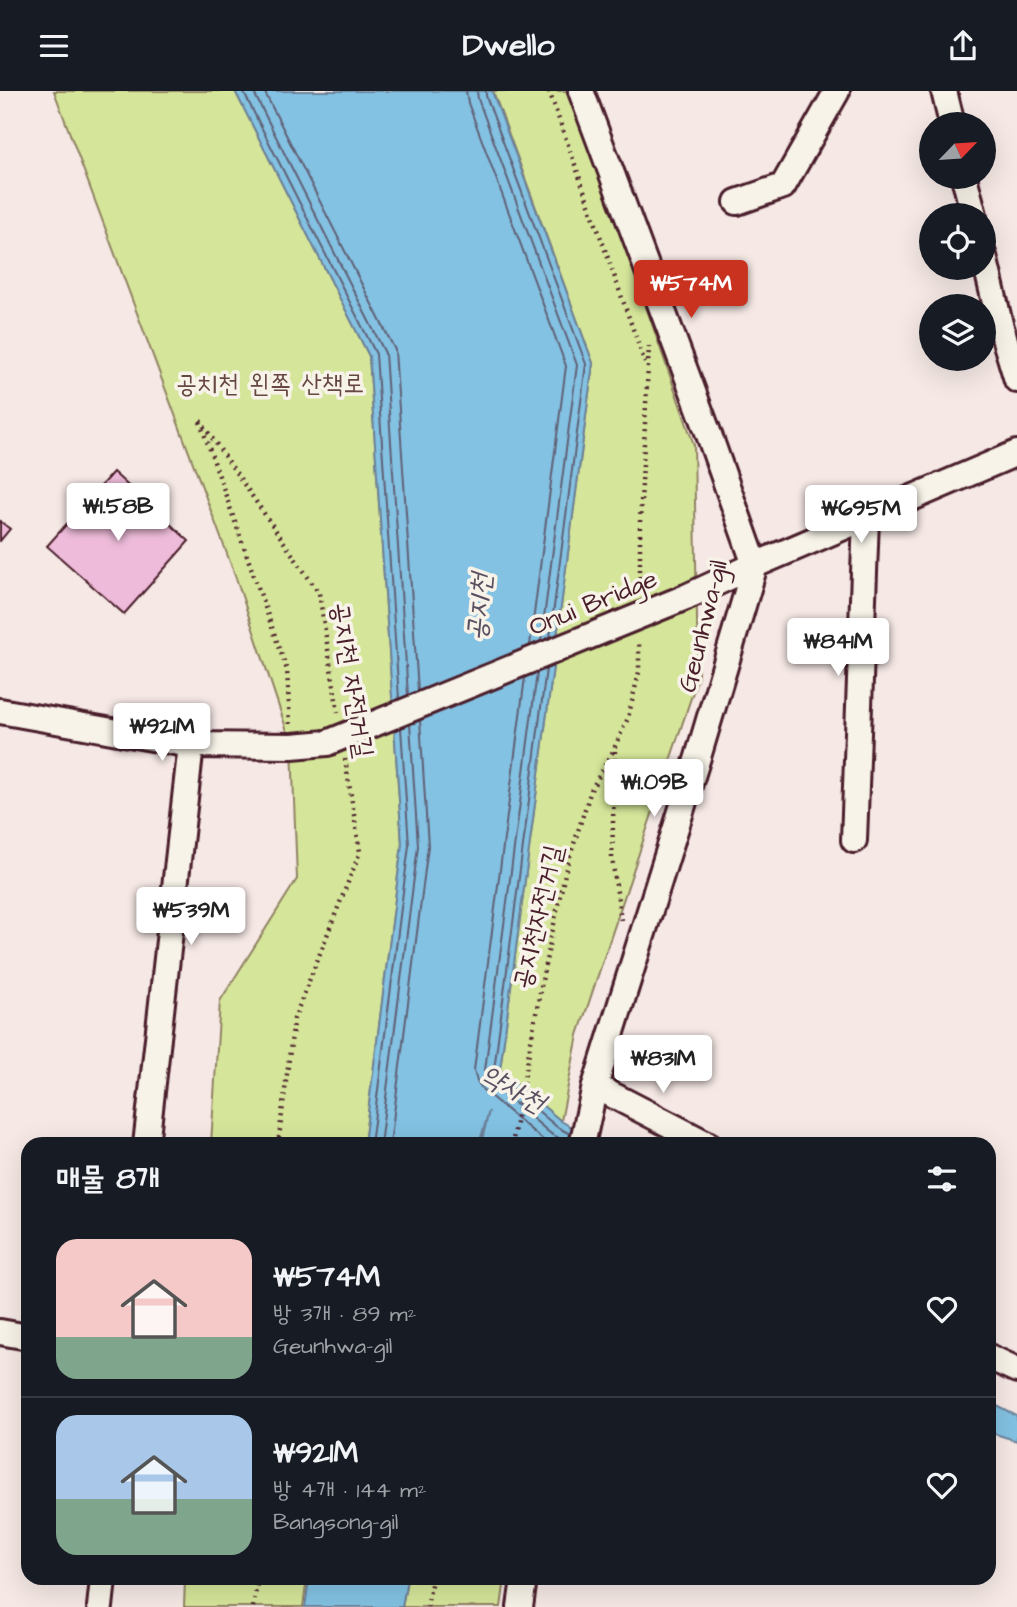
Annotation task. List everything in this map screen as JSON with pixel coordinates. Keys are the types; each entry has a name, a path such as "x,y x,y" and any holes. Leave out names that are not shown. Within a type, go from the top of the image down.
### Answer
{"street":[{"name":"Geunhwa-gil","path":"581,91 755,565 593,1094 584,1137"},
{"path":"737,202 783,186 837,91"},
{"path":"944,91 949,112"},
{"path":"990,280 1017,380"},
{"name":"Onui Bridge","path":"0,711 191,745 292,746 336,750 1017,453"},
{"path":"855,840 866,519"},
{"path":"147,1137 191,745"},
{"path":"593,1094 691,1137"},
{"path":"0,1332 21,1336"},
{"path":"996,1360 1017,1370"},
{"path":"100,1607 102,1585"},
{"path":"520,1607 523,1585"}],"path":[{"path":"549,91 647,367"},
{"path":"639,604 640,522 650,341"},
{"name":"공지천 자전거길","path":"292,746 287,670 199,419 319,593 338,716"},
{"name":"공지천자전거길","path":"513,1137 544,970 566,869 591,790 628,718 639,672 639,631"},
{"path":"615,746 612,858 622,923 638,949"},
{"name":"공지천 자전거길","path":"279,1137 293,1019 360,852 336,750"},
{"path":"253,1607 257,1585"},
{"path":"427,1607 431,1585"}],"green space":[{"name":"공치천 왼쪽 산책로","path":"54,91 235,91 369,356 402,844 365,1137 211,1137 220,1001 297,879 292,746 236,578"},
{"path":"493,91 571,91 694,445 698,677 578,1035 561,1121 500,1070 593,363"},
{"path":"185,1585 306,1585 303,1607 184,1607"},
{"path":"406,1585 504,1585 501,1607 402,1607"}],"water":[{"path":"235,91 492,91 593,363 500,1070 561,1121 590,1137 483,1137 489,1111 481,1137 365,1137 402,844 369,356"},
{"path":"996,1406 1017,1416 1017,1441 996,1434"},
{"path":"308,1585 406,1585 402,1607 305,1607"}],"building":[{"path":"113,472 189,541 124,614 47,546"},
{"path":"0,521 10,529 0,541"}],"water label":[{"name":"공지천","path":"479,607"},
{"name":"약사천","path":"513,1089"}]}
